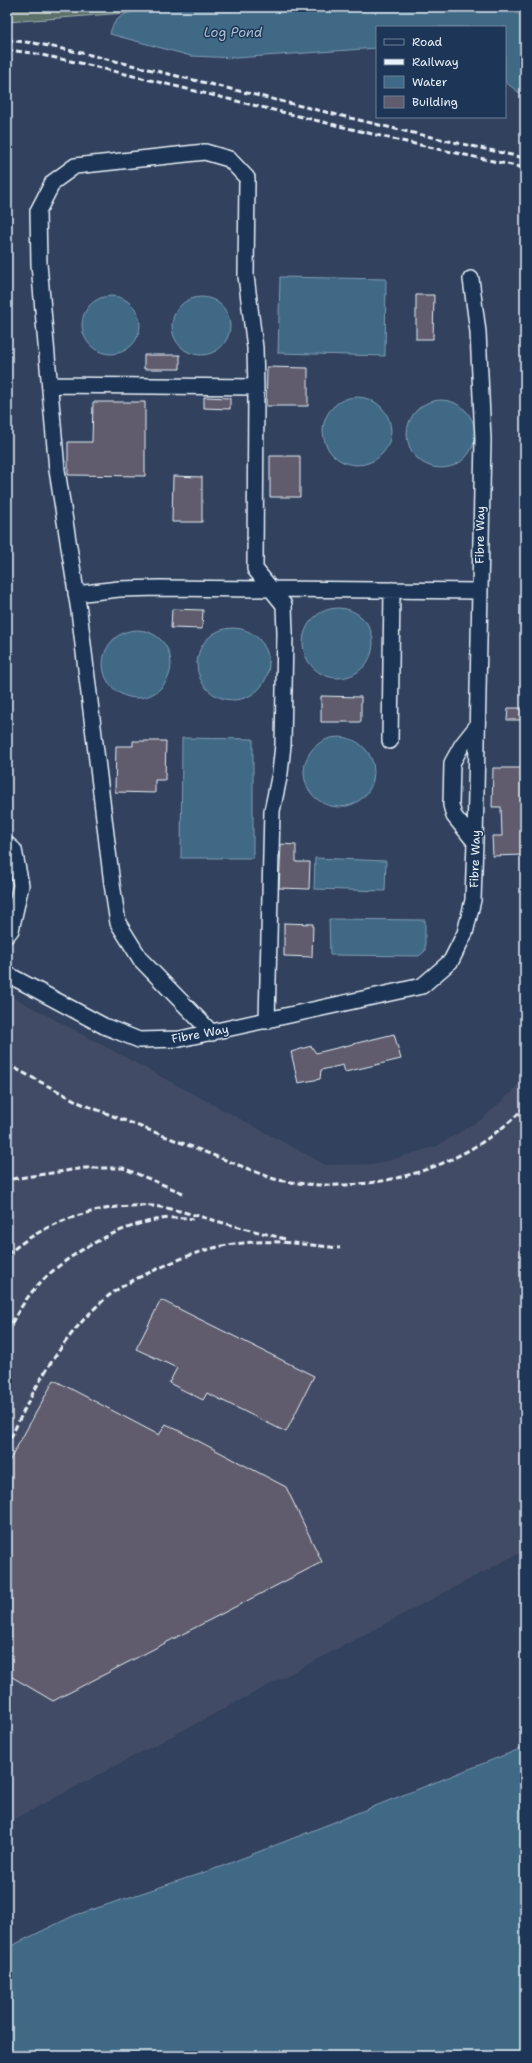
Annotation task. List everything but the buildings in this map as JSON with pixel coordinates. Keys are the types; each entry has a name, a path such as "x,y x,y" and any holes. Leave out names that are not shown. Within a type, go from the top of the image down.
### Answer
{"lane":[{"path":"212,1033 141,960 118,922 76,594 57,470 39,264 38,211 53,182 75,166 205,152 229,159 247,178 246,276 256,348 256,570 284,605 285,633 283,745 280,773 272,811 267,1021"},
{"name":"Fibre Way","path":"7,974 104,1026 139,1040 180,1040 422,986 451,961 465,933 473,900 476,842 479,592 483,438 478,332 472,279"},
{"path":"50,385 256,387"},
{"path":"76,594 119,589 270,588 479,592"},
{"path":"390,741 392,590"},
{"path":"476,842 454,816 451,805 452,763 462,745 477,726"},
{"path":"7,844 14,850 21,885 11,930 7,935"}],"shaded area":[{"path":"7,994 326,1165 377,1164 437,1146 482,1119 512,1092 525,1076 525,1550 7,1823"}],"green space":[{"path":"7,7 168,7 125,13 7,22"}],"water":[{"name":"Log Pond","path":"168,7 495,7 525,16 525,97 506,83 506,26 376,26 376,48 236,58 191,56 110,34 113,25 118,19 125,14 141,10"},
{"path":"280,277 386,279 385,356 278,353"},
{"path":"105,296 117,296 132,304 140,319 140,331 132,346 117,354 105,354 90,346 82,331 82,319 90,304"},
{"path":"201,297 212,299 222,305 228,315 230,326 228,337 222,347 212,353 201,355 190,353 180,347 174,337 172,326 174,315 180,305 190,299"},
{"path":"357,397 370,400 381,407 388,418 391,431 388,444 381,455 370,462 357,465 344,462 333,455 326,444 323,431 326,418 333,407 344,400"},
{"path":"441,400 454,403 465,410 472,421 475,434 472,447 465,458 454,465 441,468 428,465 417,458 410,447 407,434 410,421 417,410 428,403"},
{"path":"331,608 345,608 358,614 367,623 371,629 373,643 371,657 363,668 352,676 345,678 331,678 324,676 313,668 305,657 303,650 303,636 305,629 313,618 324,610"},
{"path":"226,628 240,628 247,630 259,638 267,650 269,664 267,678 259,690 247,698 240,700 226,700 219,698 207,690 199,678 197,671 197,657 199,650 207,638 219,630"},
{"path":"130,630 144,630 156,635 166,645 171,657 171,671 166,683 156,693 144,698 130,698 118,693 108,683 103,671 103,657 108,645 118,635"},
{"path":"339,737 352,740 364,747 371,759 374,772 371,785 364,797 352,804 339,807 326,804 314,797 307,785 304,772 307,759 314,747 326,740"},
{"path":"182,738 253,739 253,858 181,858"},
{"path":"315,858 386,861 385,891 314,889"},
{"path":"329,919 425,920 425,951 419,956 330,955"},
{"path":"525,1747 525,2056 7,2056 7,1948 73,1916 220,1867"}],"railway":[{"path":"7,40 34,43 82,53 400,130 525,158"},
{"path":"7,50 32,53 80,63 397,140 525,168"},
{"path":"7,1064 80,1103 274,1179 308,1184 342,1185 376,1182 409,1175 441,1164 471,1149 499,1130 525,1107"},
{"path":"12,1179 85,1168 123,1168 183,1193"},
{"path":"7,1255 22,1243 56,1224 94,1211 133,1206 153,1206 174,1210 285,1239"},
{"path":"7,1331 32,1292 46,1277 83,1249 127,1228 150,1221 172,1218 193,1219"},
{"path":"7,1446 38,1384 64,1344 94,1309 111,1294 124,1286 144,1275 183,1258 212,1248 233,1244 279,1242 340,1248"}]}
